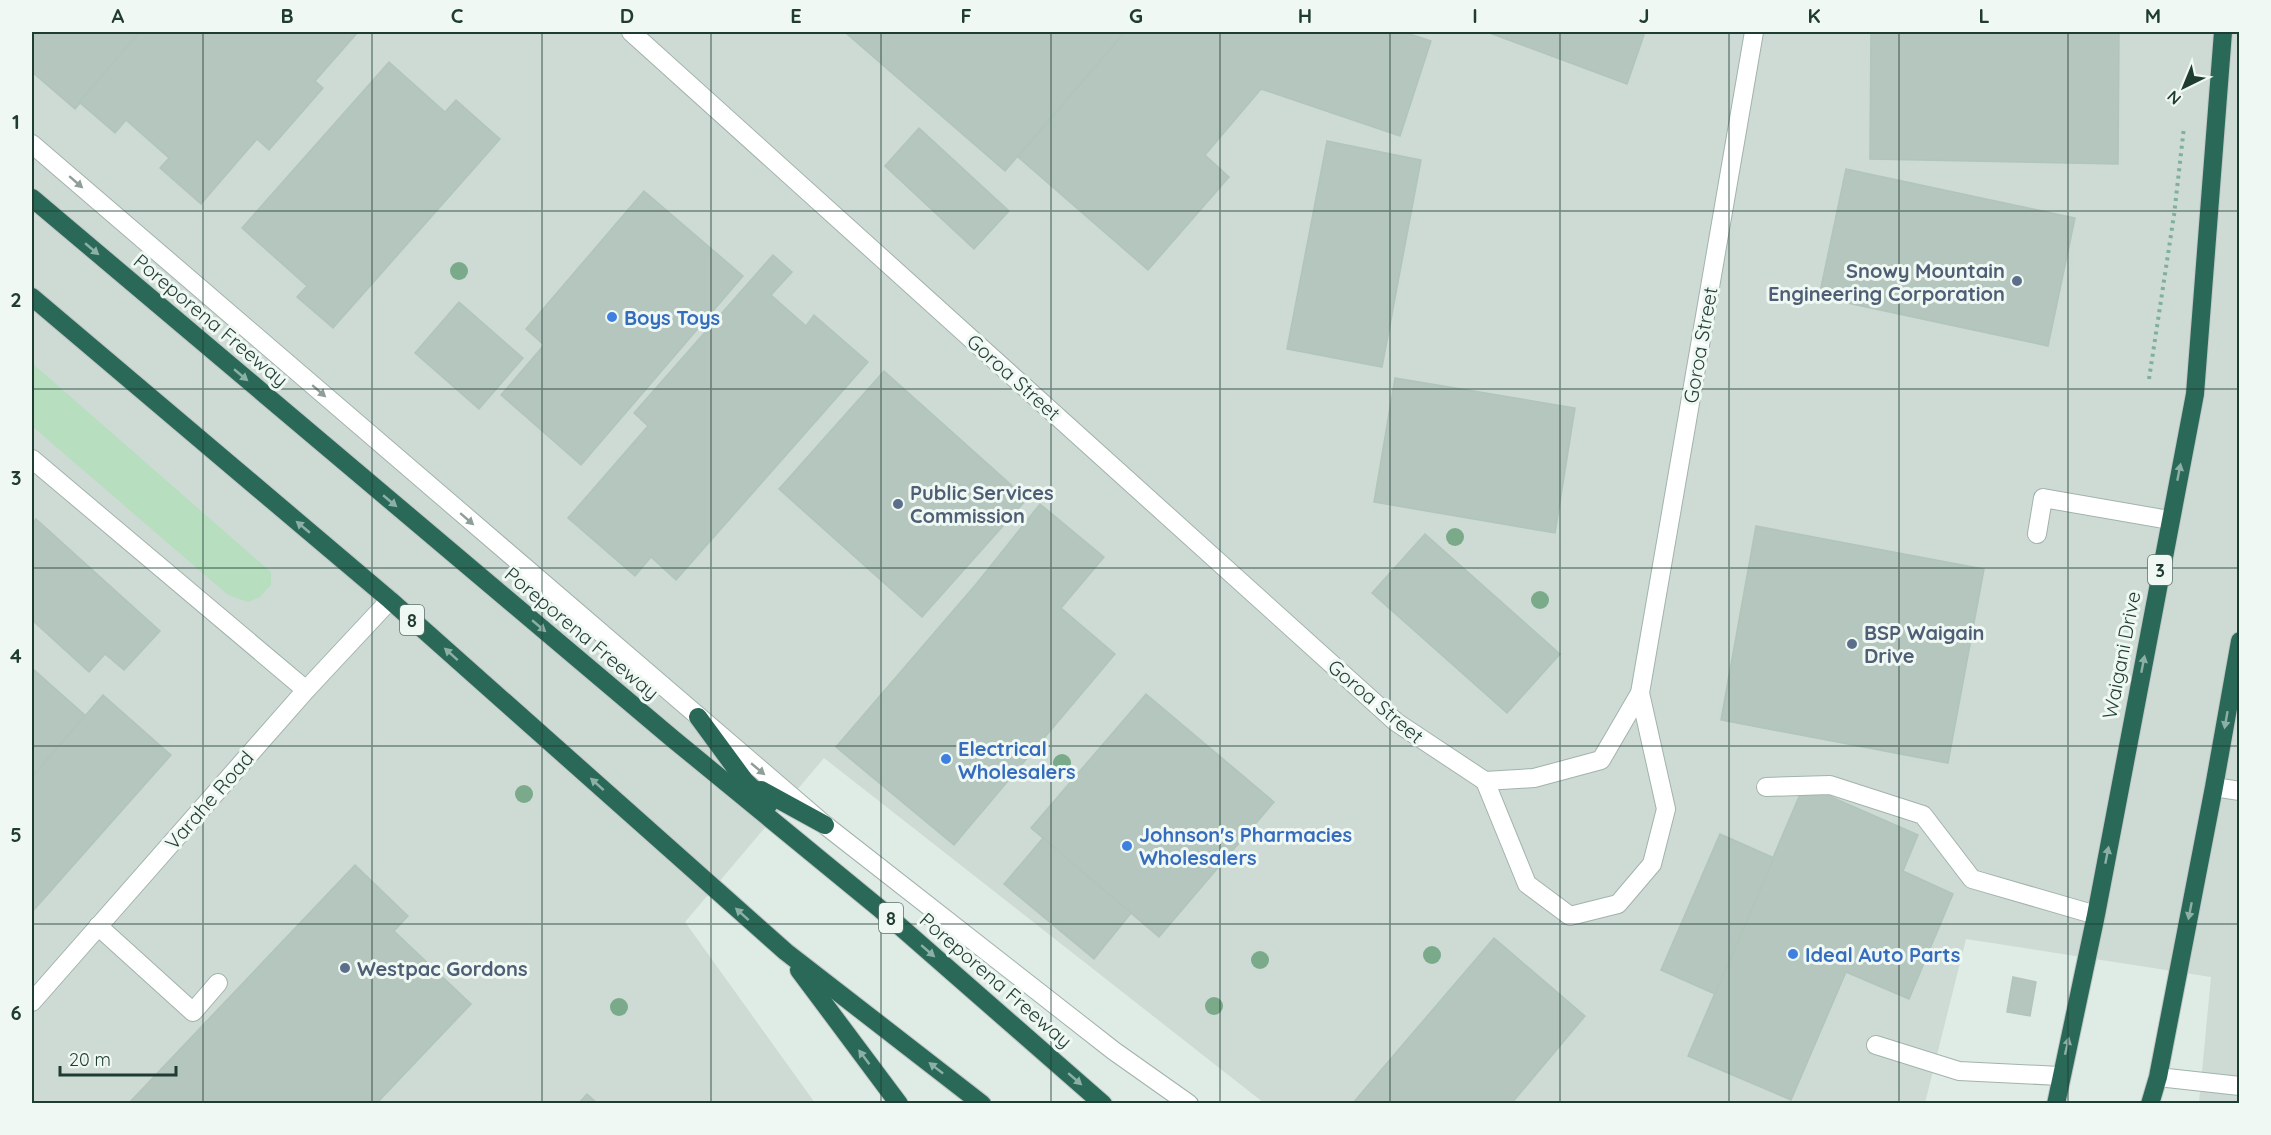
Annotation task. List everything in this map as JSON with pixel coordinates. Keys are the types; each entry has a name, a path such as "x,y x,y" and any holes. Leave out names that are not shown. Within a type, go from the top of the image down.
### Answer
{"highway":[{"name":"Waigani Drive","path":"2056,1104 2060,1076 2096,915 2194,393 2223,32"},
{"name":"Poreporena Freeway","path":"32,198 673,739 879,908 1103,1104"},
{"name":"8","path":"32,297 390,600 786,952 982,1104"},
{"path":"2150,1104 2158,1077 2240,641"},
{"path":"698,717 745,781 879,908"},
{"path":"673,739 825,825"},
{"path":"786,952 899,1104"},
{"path":"2157,1104 2158,1077"}],"street":[{"name":"Goroa Street","path":"631,32 1396,722 1485,781 1534,778 1601,760 1640,693 1754,32"},
{"path":"32,144 825,825 1114,1051 1189,1104"},
{"path":"32,459 306,690"},
{"path":"2037,534 2043,498 2169,520"},
{"name":"Varahe Road","path":"32,1002 306,690 390,600"},
{"path":"1485,781 1527,884 1570,916 1618,904 1652,864 1666,809 1640,693"},
{"path":"1766,786 1830,785 1923,814 1972,879 2096,915"},
{"path":"2214,787 2240,791"},
{"path":"98,927 192,1012 219,983"},
{"path":"1876,1045 1959,1071 2060,1076"},
{"path":"2158,1077 2240,1086"}],"path":[{"path":"2149,379 2174,214 2184,123"}],"shaded area":[{"path":"32,32 2239,32 2239,1103 2199,1103 2211,977 1966,939 1925,1103 1264,1103 824,758 685,922 815,1103 32,1103"}],"green space":[{"path":"32,363 271,572 271,585 260,597 248,602 228,595 32,426"}],"building":[{"path":"32,32 140,32 75,109 32,72"},
{"path":"140,32 358,32 315,81 323,88 269,150 257,139 201,204 160,168 169,158 126,120 115,133 79,102"},
{"path":"849,32 1125,32 1005,171 847,34"},
{"path":"1125,32 1404,32 1431,41 1400,136 1261,89 1205,155 1229,177 1148,270 1018,157"},
{"path":"1487,32 1635,32 1644,35 1627,84"},
{"path":"1871,32 2119,32 2118,164 1870,159"},
{"path":"389,62 445,112 456,100 500,139 333,328 297,297 307,286 242,228"},
{"path":"919,128 1009,211 974,249 885,166"},
{"path":"1327,141 1421,160 1382,367 1287,349"},
{"path":"1846,169 2075,218 2048,346 1819,297"},
{"path":"644,191 743,276 581,465 501,395 544,345 526,329"},
{"path":"773,255 792,272 771,295 806,326 814,315 868,362 676,580 651,557 635,576 568,518 648,426 634,413"},
{"path":"459,302 523,358 479,409 415,353"},
{"path":"884,371 1027,499 922,617 779,489"},
{"path":"1395,378 1575,408 1555,533 1374,502"},
{"path":"1040,504 1104,557 1061,608 1115,654 954,845 836,747 977,583"},
{"path":"36,519 160,631 124,670 105,654 89,672 32,620 32,525"},
{"name":"BSP Waigain Drive","path":"1756,526 1984,569 1948,763 1721,720"},
{"path":"1425,534 1560,654 1507,713 1372,593"},
{"path":"32,668 86,716 32,777"},
{"path":"1146,694 1274,802 1159,937 1031,828"},
{"path":"103,695 171,755 32,912 32,777"},
{"path":"1804,785 1918,835 1903,871 1953,894 1909,999 1846,972 1791,1100 1688,1056"},
{"path":"1720,834 1774,858 1715,994 1661,970"},
{"path":"1043,838 1131,913 1094,959 1004,884"},
{"name":"Westpac Gordons","path":"355,865 408,916 394,931 471,1004 376,1104 128,1104"},
{"path":"1494,938 1585,1016 1511,1104 1352,1104"},
{"path":"2013,977 2036,982 2030,1016 2007,1012"},
{"path":"587,1094 598,1104 578,1104"}],"place":[{"name":"Snowy Mountain Engineering Corporation","path":"2017,281"},
{"name":"Boys Toys","path":"612,317"},
{"name":"Public Services Commission","path":"898,504"},
{"name":"BSP Waigain Drive","path":"1852,644"},
{"name":"Electrical Wholesalers","path":"946,759"},
{"name":"Johnson's Pharmacies Wholesalers","path":"1127,846"},
{"name":"Ideal Auto Parts","path":"1793,954"},
{"name":"Westpac Gordons","path":"345,968"}]}
